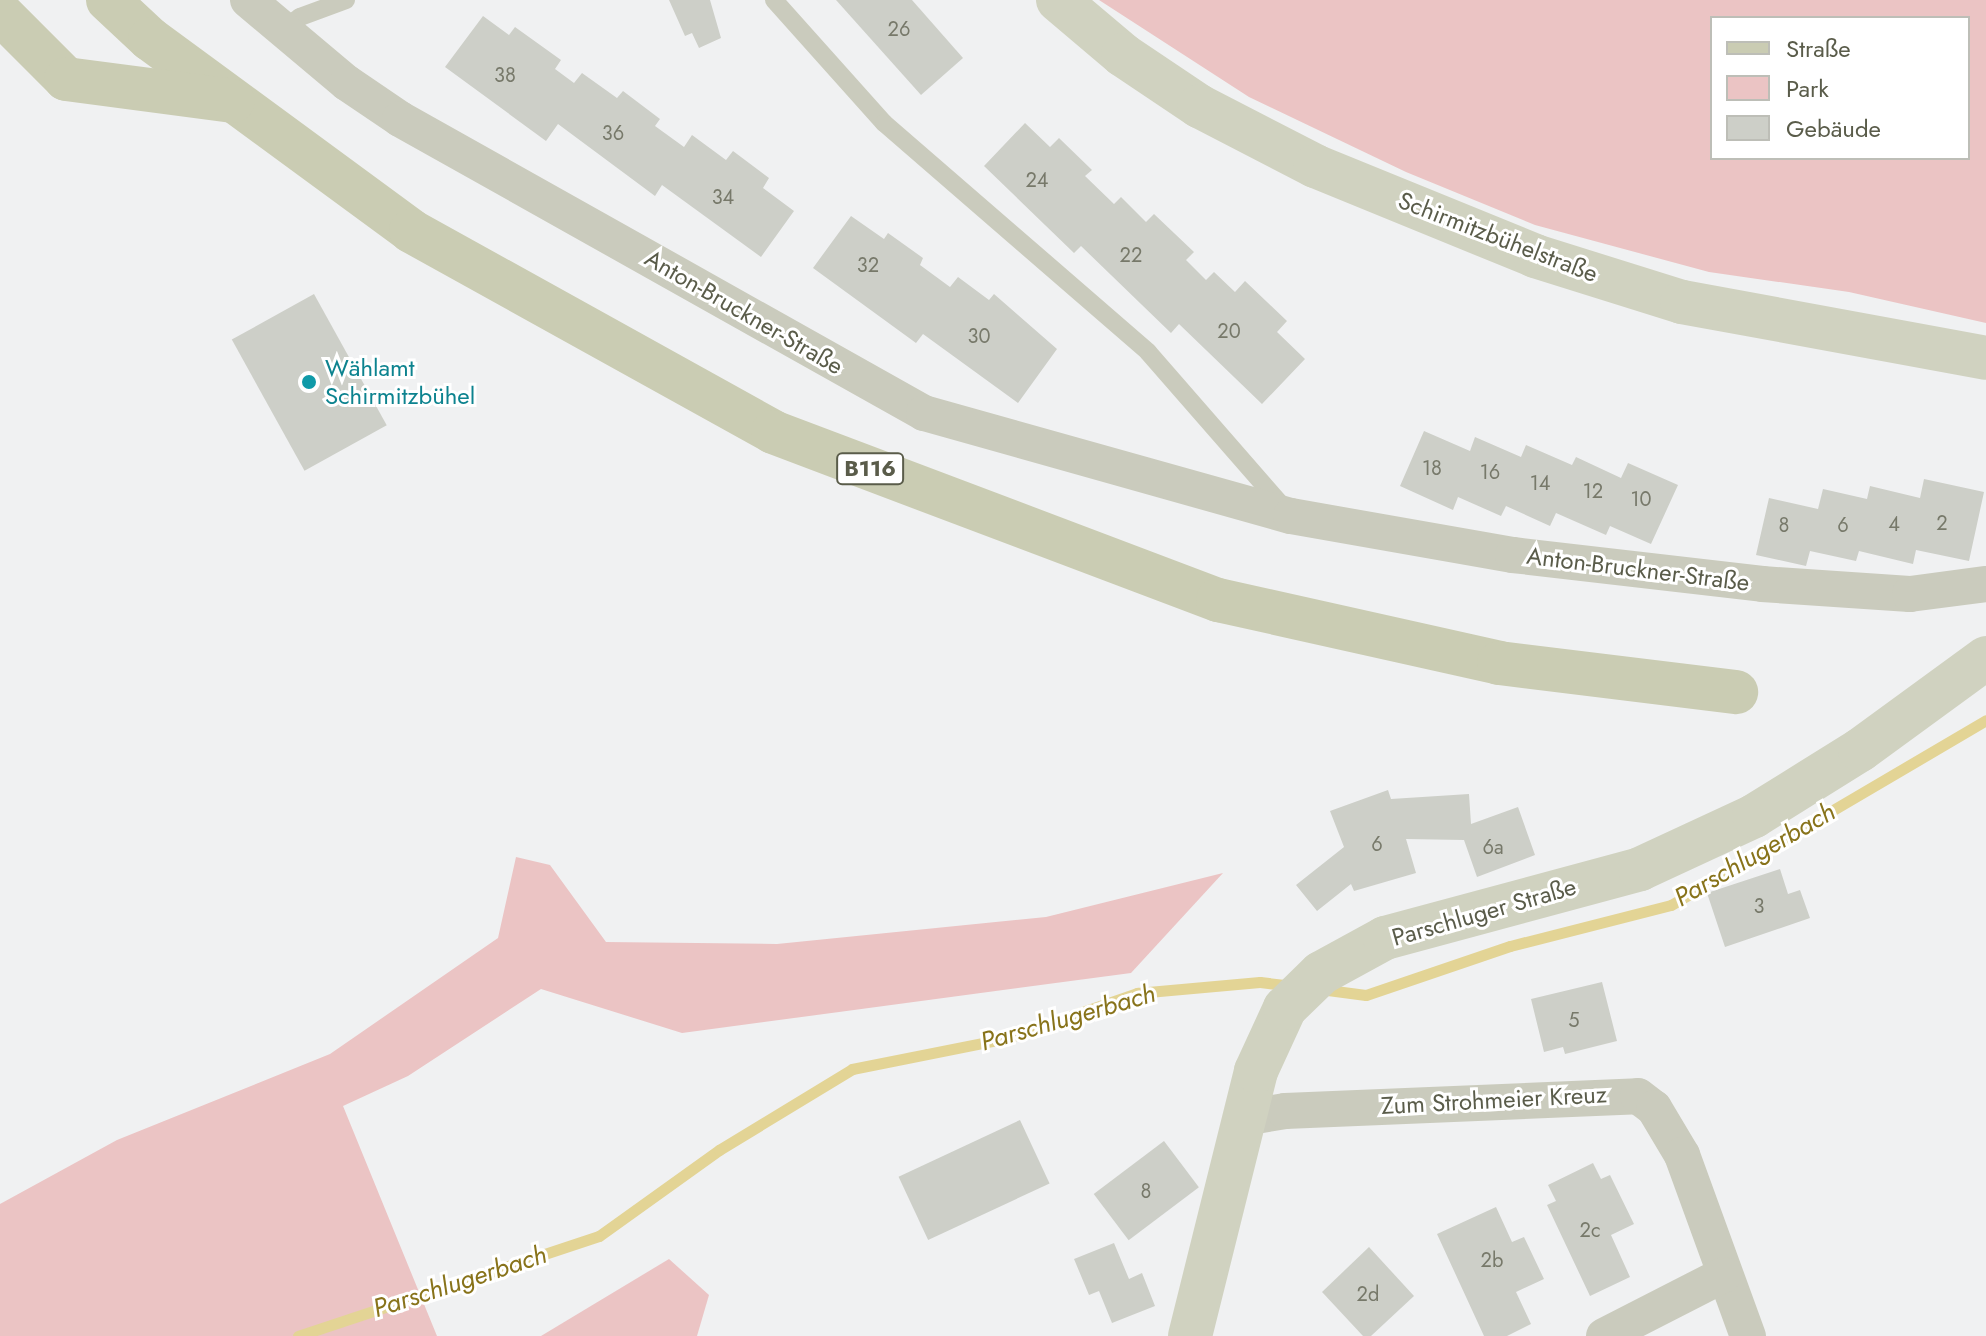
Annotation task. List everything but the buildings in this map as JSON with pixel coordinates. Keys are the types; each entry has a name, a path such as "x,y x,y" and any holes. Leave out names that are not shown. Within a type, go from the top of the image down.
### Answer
{"main road":[{"name":"B116","path":"108,0 133,25 411,231 773,432 1218,600 1499,663 1736,692"},
{"name":"Schirmitzbühelstraße","path":"1058,0 1123,55 1199,106 1315,166 1535,256 1682,302 1986,358"},
{"path":"0,13 66,79 235,101"},
{"name":"Parschluger Straße","path":"1190,1336 1256,1071 1285,1008 1321,973 1385,938 1640,869 1754,816 1860,750 1986,658"}],"street":[{"name":"Anton-Bruckner-Straße","path":"248,0 400,119 924,413 1291,516 1513,555 1762,584 1910,594 1986,584"},
{"name":"Zum Strohmeier Kreuz","path":"1244,1118 1285,1111 1638,1096 1654,1108 1682,1155 1723,1275"},
{"path":"1604,1336 1723,1275 1748,1336"}],"lane":[{"path":"283,29 300,17 346,0"},
{"path":"774,0 884,123 1148,352 1291,516"}],"green space":[{"path":"1099,0 1986,0 1986,323 1849,292 1709,272 1535,225 1406,172 1249,97"},
{"path":"516,857 550,865 606,942 777,944 1046,917 1223,873 1131,973 682,1033 541,989 408,1076 343,1106 437,1336 0,1336 0,1204 117,1140 330,1054 498,938"},
{"path":"669,1259 709,1295 697,1336 541,1336"}],"waterway":[{"name":"Parschlugerbach","path":"1320,989 1366,995 1510,946 1671,905 1986,720"},
{"name":"Parschlugerbach","path":"298,1336 599,1236 719,1150 852,1069 1007,1038 1137,993 1260,982 1291,986"}],"place":[{"name":"Wählamt Schirmitzbühel","path":"309,382"}]}
